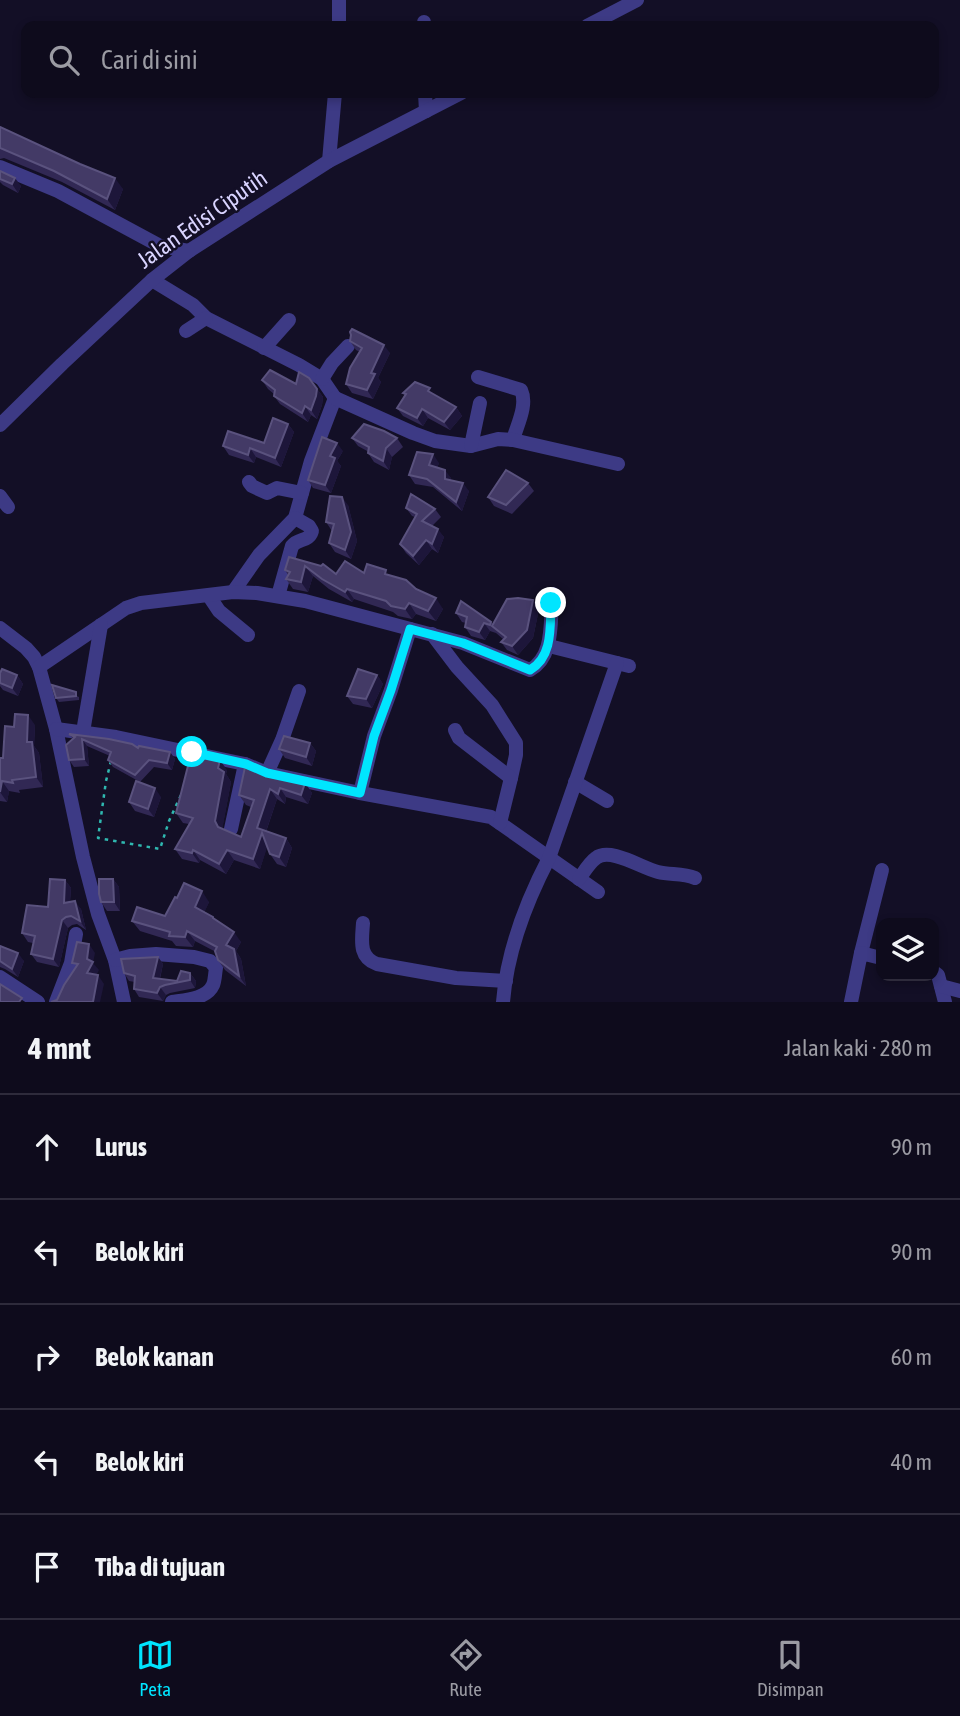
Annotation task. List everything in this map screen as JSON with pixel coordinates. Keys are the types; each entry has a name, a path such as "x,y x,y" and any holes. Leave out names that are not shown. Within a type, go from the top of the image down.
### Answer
{"street":[{"path":"339,0 339,21"},
{"path":"597,21 637,0"},
{"path":"329,161 335,98"},
{"path":"425,98 426,111"},
{"name":"Jalan Edisi Ciputih","path":"0,425 152,280 188,251 329,161 451,98"},
{"path":"0,166 58,191 160,246 188,251"},
{"path":"152,280 193,305 206,318 322,379 335,398 413,433 435,441 471,446 498,439 513,440 618,464"},
{"path":"186,331 206,318"},
{"path":"264,348 289,320"},
{"path":"322,379 348,346"},
{"path":"478,377 521,390 524,402 513,440"},
{"path":"233,592 259,555 295,518 311,461 335,398"},
{"path":"471,446 480,403"},
{"path":"249,482 267,493 277,488 302,493"},
{"path":"278,596 292,546 297,541 306,539 313,531 295,518"},
{"path":"39,667 126,608 141,603 233,592 305,601 432,634 463,643 530,670 536,667 549,646 553,594"},
{"path":"209,596 219,611 248,635"},
{"path":"83,732 102,625"},
{"path":"0,628 34,657 39,667 56,729 83,857 115,960 124,1002"},
{"path":"360,793 374,736 410,629"},
{"path":"432,634 457,667 492,705 516,743 516,755 500,824"},
{"path":"503,1002 523,918 549,858 575,782 623,665 549,646"},
{"path":"267,773 299,691"},
{"path":"56,729 128,740 246,764 267,773 360,793 491,817 598,892"},
{"path":"455,730 459,738 511,778"},
{"path":"232,829 246,764"},
{"path":"575,782 607,801"},
{"path":"579,879 597,857 608,854 659,872 695,878"},
{"path":"851,1002 882,870"},
{"path":"363,923 364,954 368,961 456,978 506,981"},
{"path":"56,1002 71,963 76,934"},
{"path":"861,953 876,957"},
{"path":"115,960 156,954 210,961 216,968 213,986 206,993 194,998 172,1002"},
{"path":"0,977 38,1002"},
{"path":"939,979 945,1002"},
{"path":"941,986 960,991"}],"path":[{"path":"111,759 98,838 160,849 182,794"}],"building":[{"path":"0,127 115,178 107,199 54,171 0,148"},
{"path":"0,171 15,178 12,184 0,179"},
{"path":"352,329 384,345 371,373 375,374 367,390 346,384 350,368 362,348 350,341"},
{"path":"270,370 296,384 299,372 309,378 317,389 311,410 305,406 302,413 274,396 275,390 262,380"},
{"path":"415,382 430,388 428,391 456,407 444,422 422,409 417,418 397,408 406,394 403,393"},
{"path":"273,418 288,424 275,458 250,448 248,455 223,446 228,431 264,443"},
{"path":"364,424 397,438 386,448 383,461 368,453 369,447 352,438"},
{"path":"322,437 337,443 330,456 335,458 325,485 308,480"},
{"path":"417,452 433,454 429,465 445,470 445,479 463,483 456,502 427,479 409,475"},
{"path":"506,470 528,483 506,505 488,497"},
{"path":"411,494 435,509 422,521 438,529 432,544 426,540 413,556 400,544 417,514 406,508"},
{"path":"330,496 342,497 351,532 345,550 329,543 334,524 326,522"},
{"path":"289,557 321,566 323,564 336,574 345,561 364,573 367,564 386,570 385,574 406,580 416,589 436,598 428,611 409,603 405,609 391,606 386,601 347,589 345,592 305,566 301,582 286,579 290,572 285,570"},
{"path":"507,599 533,600 527,630 512,646 501,642 506,637 492,626"},
{"path":"461,601 491,622 490,625 484,623 479,632 465,627 467,617 456,613"},
{"path":"2,669 17,675 12,688 0,683"},
{"path":"358,669 377,675 366,699 347,696"},
{"path":"52,685 76,692 76,696 56,698"},
{"path":"15,714 28,715 27,742 32,742 36,777 12,780 13,783 2,781 0,792 0,758 3,758 5,726 14,727"},
{"path":"69,734 170,752 167,763 149,760 135,775 108,760 111,752 82,739 84,759 69,760 66,745 75,737"},
{"path":"284,736 310,743 306,757 279,749"},
{"path":"191,754 220,760 218,768 224,772 215,821 218,827 241,837 254,800 239,795 245,767 305,783 301,795 280,788 278,794 270,789 257,828 286,838 279,857 270,854 262,833 253,859 227,850 219,864 193,850 192,853 175,849 193,818 176,813"},
{"path":"136,781 155,788 148,809 129,802"},
{"path":"50,879 65,880 64,903 75,901 80,921 71,916 62,920 53,959 31,954 35,936 22,933 27,905 48,907"},
{"path":"99,879 113,879 114,902 101,902"},
{"path":"184,883 202,891 195,907 234,932 226,945 234,949 239,976 218,960 215,951 217,947 187,931 185,937 169,936 170,932 132,921 137,907 165,916"},
{"path":"77,942 89,944 87,959 93,962 87,973 98,975 93,1002 51,1002 57,1000 78,964 72,963"},
{"path":"0,946 18,953 12,969 0,961"},
{"path":"158,957 153,978 177,981 181,971 190,973 190,980 165,985 160,987 157,993 134,989 135,976 124,973 121,959"},
{"path":"0,984 22,998 19,1002 0,1002"}],"route":[{"path":"192,752 246,764 267,773 360,793 374,736 410,629 463,643 530,670 536,667 549,646 551,603"}]}
